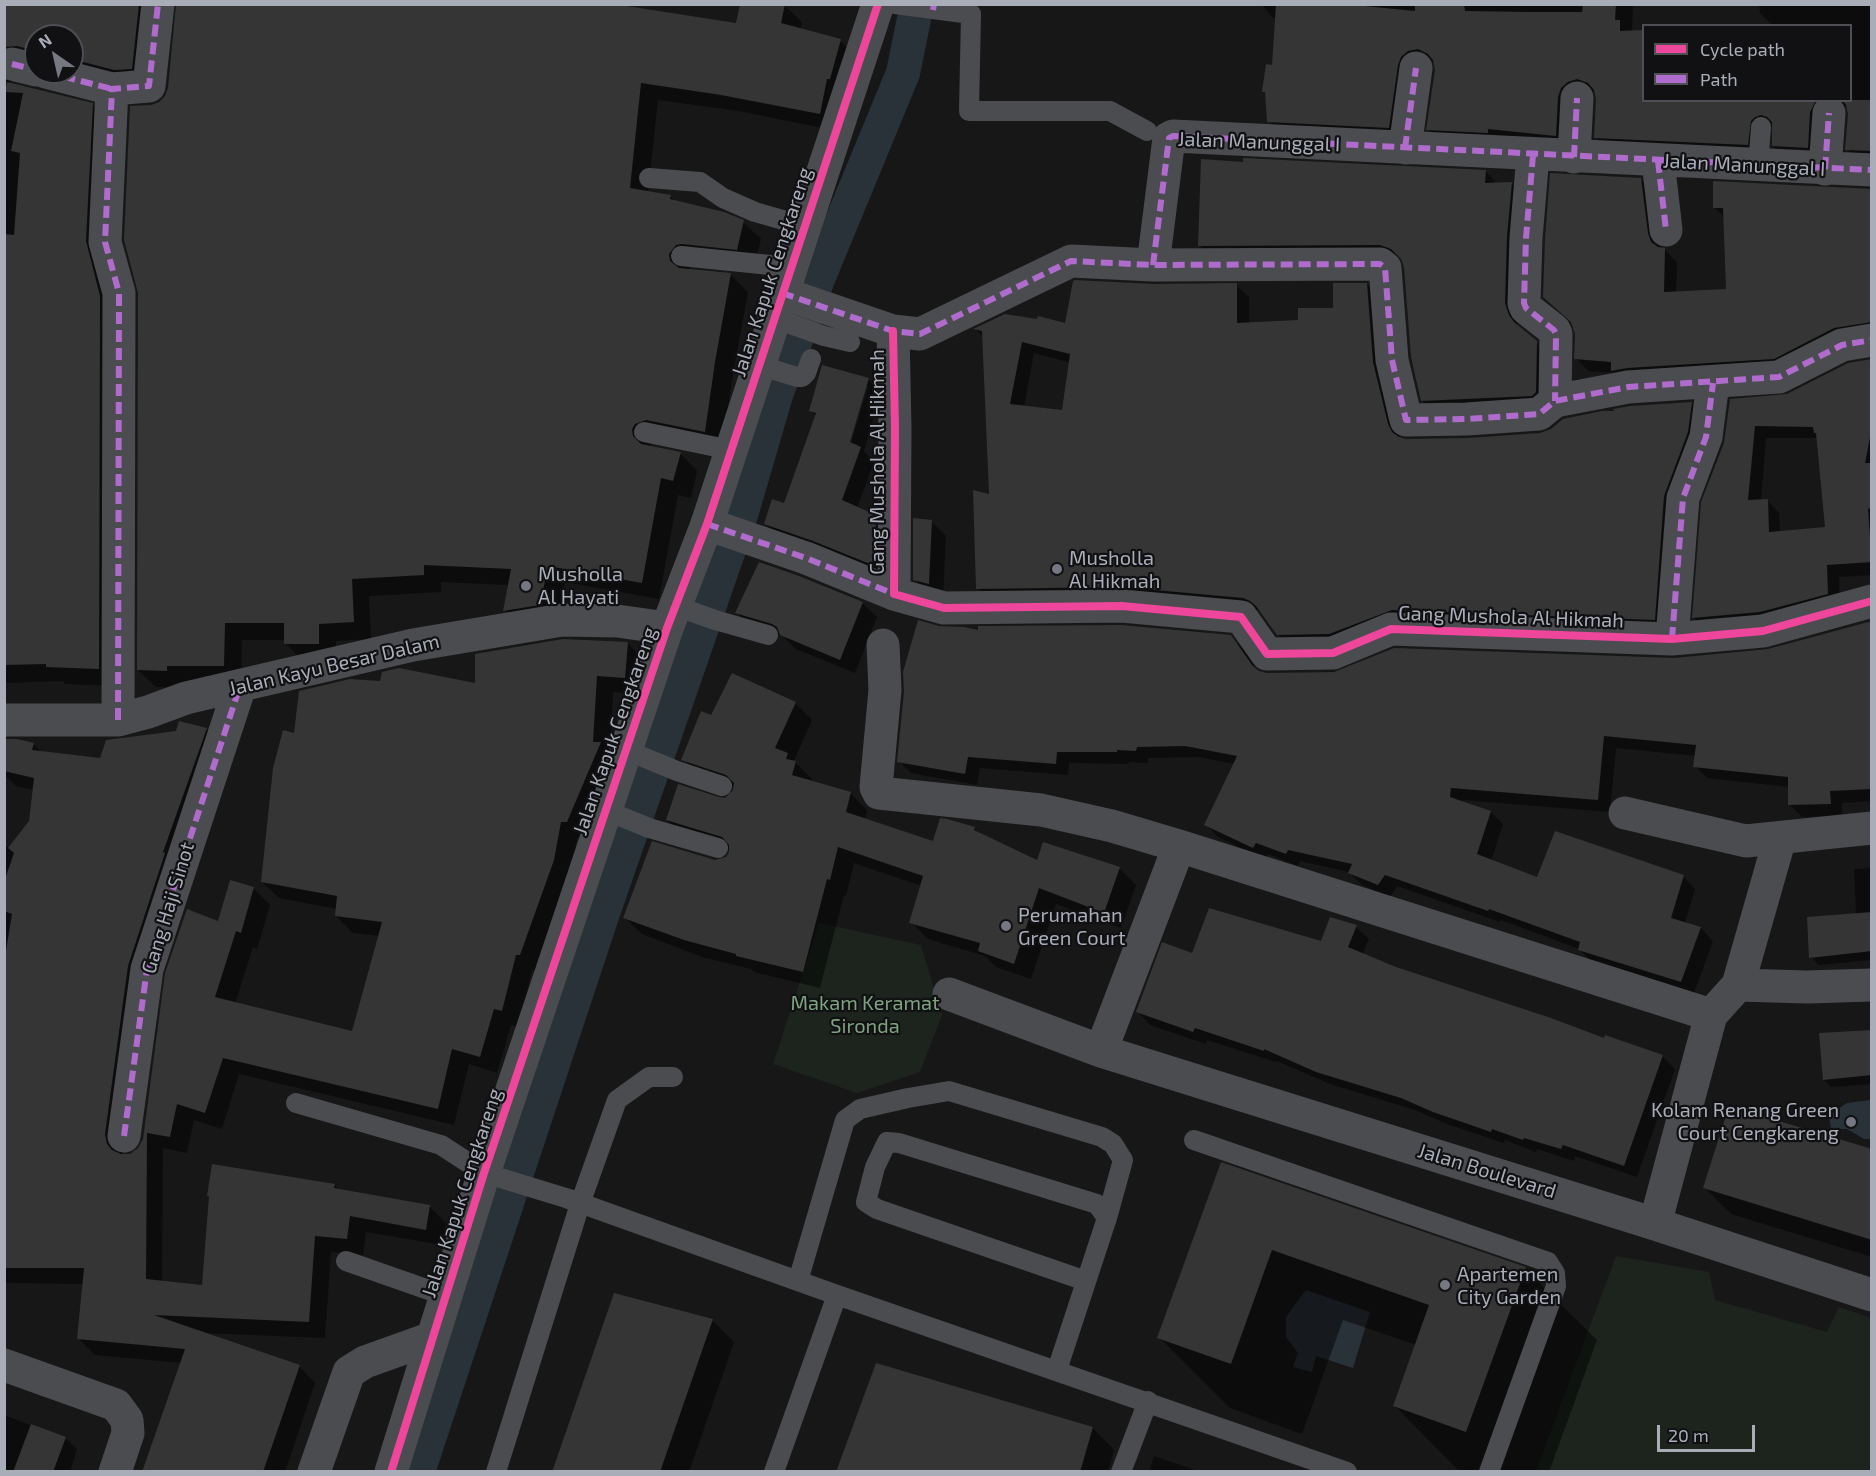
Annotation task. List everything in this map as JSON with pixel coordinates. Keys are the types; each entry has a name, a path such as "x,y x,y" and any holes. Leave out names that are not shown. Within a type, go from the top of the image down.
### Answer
{"street":[{"path":"84,81 112,88 149,86 158,4"},
{"name":"Jalan Kapuk Cengkareng","path":"392,1472 432,1338 677,614 726,530 730,450 765,367 804,226 878,4"},
{"path":"1405,148 1416,68"},
{"path":"112,88 105,242 119,293 118,720"},
{"path":"1574,157 1578,98"},
{"path":"1826,169 1829,113"},
{"name":"Jalan Manunggal I","path":"1153,265 1168,138 1171,136 1872,170"},
{"path":"1533,155 1526,238 1524,303 1526,308 1556,334 1555,400"},
{"path":"1658,161 1666,230"},
{"path":"784,299 839,331 892,331 920,334 1071,261 1153,265 1380,264 1385,268 1392,360 1406,420 1539,414 1555,400 1628,387 1779,377 1842,345 1872,340"},
{"name":"Gang Mushola Al Hikmah","path":"892,331 895,428 894,594 944,608 1122,606 1241,617 1267,654 1333,653 1391,629 1672,639 1763,631 1872,601"},
{"path":"1672,639 1683,498 1706,437 1713,382"},
{"path":"726,530 806,558 894,594"},
{"name":"Jalan Kayu Besar Dalam","path":"4,720 118,720 186,698 413,645 562,620 617,621 677,614"},
{"path":"883,645 885,690 876,787 879,793 1041,810 1112,826 1711,1015"},
{"name":"Gang Haji Sinot","path":"124,1136 147,969 240,686"},
{"path":"1625,813 1746,841 1872,828"},
{"path":"1655,1224 1711,1015 1738,985 1780,838"},
{"path":"1101,1051 1179,846"},
{"path":"1738,985 1807,987 1872,985"},
{"name":"Jalan Boulevard","path":"949,994 1101,1051 1655,1224 1872,1295"},
{"path":"314,1472 349,1372 365,1362 432,1338"},
{"path":"4,1365 116,1405 127,1420 128,1433 115,1472"}],"lane":[{"path":"895,4 971,14 969,111 1110,111 1147,131"},
{"path":"1758,166 1761,127"},
{"path":"649,177 700,182 723,198 755,212 804,226"},
{"path":"681,256 784,299"},
{"path":"765,367 802,377 811,359"},
{"path":"644,432 730,450"},
{"path":"677,614 714,620 768,635"},
{"path":"632,752 677,771 722,786"},
{"path":"610,812 649,828 718,848"},
{"path":"496,1472 580,1204 617,1100 649,1077 673,1077"},
{"path":"798,1281 846,1120 860,1109 949,1091 1102,1137 1113,1144 1123,1160 1107,1218 1058,1370"},
{"path":"296,1102 441,1145 489,1175 546,1192 1347,1472"},
{"path":"1194,1140 1548,1262 1555,1273 1557,1286 1489,1472"},
{"path":"1086,1281 877,1209 866,1202 875,1167 887,1142 899,1143 1097,1204 1107,1218"},
{"path":"346,1261 446,1296"},
{"path":"774,1472 837,1295"},
{"path":"1121,1472 1148,1401"}],"green space":[{"name":"Makam Keramat Sironda","path":"819,923 921,945 942,1015 920,1072 857,1093 773,1064"},
{"path":"1616,1256 1709,1272 1715,1300 1827,1332 1839,1307 1871,1318 1871,1471 1536,1471"}],"shaded area":[{"name":"Kolam Renang Green Court Cengkareng","path":"1871,1100 1871,1139 1864,1139 1847,1129 1831,1129 1829,1115 1847,1103"},
{"path":"1306,1290 1370,1312 1353,1368 1316,1356 1312,1372 1293,1367 1298,1353 1286,1337 1286,1317"}],"building":[{"path":"4,4 139,4 132,69 114,70 84,62 84,24 24,24 24,48 4,47"},
{"path":"176,4 614,4 736,23 740,4 785,4 781,23 841,39 830,79 827,79 820,114 721,95 641,83 630,188 671,195 670,199 724,212 744,220 737,250 682,244 676,245 669,254 670,261 679,268 731,273 705,432 646,420 635,424 632,429 633,436 641,444 681,452 673,481 661,478 642,583 548,566 540,605 503,611 511,569 424,565 424,575 352,579 354,622 319,624 319,644 284,644 284,623 225,623 224,666 167,666 167,671 137,670 138,293 124,240 130,106 151,105 159,102 165,96 168,88"},
{"path":"1276,4 1344,4 1415,11 1415,4 1464,4 1465,11 1582,12 1583,4 1616,4 1615,20 1620,20 1620,31 1642,30 1642,102 1815,102 1810,112 1808,148 1772,146 1772,122 1761,115 1751,121 1748,145 1594,138 1596,99 1594,90 1588,83 1577,79 1561,88 1558,97 1556,136 1488,129 1488,133 1426,130 1435,70 1433,60 1428,54 1418,49 1408,51 1401,57 1398,65 1389,128 1267,122 1265,92 1262,92 1266,64 1272,65"},
{"path":"7,82 93,103 86,241 100,296 99,669 46,667 46,664 4,665 4,234 14,235 20,153 11,151 23,93 5,92"},
{"path":"1872,100 1872,151 1845,150 1848,114 1844,102"},
{"path":"1243,158 1486,170 1485,183 1512,182 1507,236 1505,303 1514,322 1537,341 1536,392 1532,396 1421,401 1411,357 1404,267 1401,259 1391,249 1380,245 1198,246 1201,159 1243,162"},
{"path":"1550,173 1641,178 1651,242 1658,247 1665,248 1664,292 1726,289 1723,208 1713,208 1713,181 1872,189 1872,322 1834,328 1774,359 1627,368 1611,371 1611,362 1574,359 1575,334 1571,322 1543,297"},
{"path":"1073,281 1153,284 1237,283 1237,323 1298,320 1298,308 1333,308 1333,283 1367,283 1373,362 1388,424 1392,432 1406,439 1540,433 1551,429 1563,419 1602,411 1614,411 1613,409 1630,406 1692,402 1688,432 1664,496 1655,620 1392,610 1329,634 1277,635 1256,606 1243,598 1122,587 976,589 973,490 989,494 982,331 973,329 1005,314 1037,319 1038,316 1065,323","holes":["1022,342 1070,354 1062,410 1010,404"]},
{"path":"1872,359 1872,427 1865,463 1872,463 1872,508 1868,509 1872,562 1827,565 1828,594 1760,612 1692,618 1701,502 1724,443 1730,399 1787,394 1848,363","holes":["1755,426 1813,427 1816,433 1825,527 1769,532 1768,499 1748,500"]},
{"path":"822,365 869,378 850,442 861,447 842,500 876,515 875,566 764,524 772,499 784,503 816,413 809,411"},
{"path":"913,518 932,520 929,584 913,580"},
{"path":"759,562 863,602 840,660 780,635 777,627 772,624 735,613"},
{"path":"918,620 939,626 978,630 978,626 1121,625 1231,635 1252,665 1259,671 1267,673 1334,672 1394,648 1674,658 1768,649 1872,621 1872,789 1830,791 1831,804 1788,805 1788,777 1693,767 1696,745 1604,736 1598,800 1451,788 1450,797 1491,811 1477,854 1537,877 1555,831 1684,875 1671,918 1701,927 1681,982 1578,950 1580,942 1489,909 1488,911 1385,875 1378,885 1348,873 1352,864 1288,850 1286,854 1256,843 1253,848 1204,825 1237,756 1185,746 1137,747 1136,751 1117,750 1117,752 1057,752 1056,764 968,757 965,774 897,762 904,692 903,672"},
{"path":"563,639 628,642 625,678 597,676 593,742 601,742 567,822 561,822 554,860 520,955 516,955 502,1011 494,1009 480,1057 452,1049 438,1109 223,1058 205,1113 177,1104 170,1137 147,1133 146,1279 202,1285 209,1196 207,1196 212,1164 335,1184 334,1188 430,1205 426,1230 350,1216 347,1239 315,1236 309,1322 154,1315 300,1365 263,1472 142,1472 185,1349 77,1339 84,1268 4,1268 4,963 12,914 4,911 4,882 14,853 8,848 29,821 34,778 4,771 4,739 34,743 32,750 100,758 106,740 176,731 179,721 207,728 163,852 165,853 128,966 105,1134 107,1144 112,1150 121,1154 130,1154 138,1148 143,1139 165,973 187,909 218,921 230,880 254,887 241,933 236,931 215,997 352,1031 382,922 335,916 337,896 261,882 273,768 283,730 294,733 299,691 350,679 380,681 382,672 399,668 475,683 475,654"},
{"path":"732,673 796,702 775,748 788,753 786,759 796,761 792,775 851,792 846,812 933,841 940,818 947,819 975,827 974,830 1037,860 1043,842 1120,867 1104,913 1039,888 1014,964 978,951 980,943 909,923 923,876 838,847 830,880 827,879 803,972 736,956 736,954 684,940 623,918 652,841 715,860 726,857 729,852 729,845 722,837 666,820 678,784 725,798 733,790 734,783 726,775 681,760 701,711 711,715"},
{"path":"1209,908 1321,941 1330,917 1357,925 1348,947 1396,967 1551,1018 1604,1038 1605,1035 1663,1055 1624,1166 1563,1145 1561,1149 1524,1138 1523,1140 1492,1129 1491,1132 1401,1098 1316,1072 1264,1049 1264,1051 1195,1028 1193,1032 1136,1012 1162,942 1192,953"},
{"path":"1872,912 1872,951 1809,958 1807,917"},
{"path":"1872,1030 1872,1075 1823,1080 1819,1033"},
{"path":"1729,1106 1872,1149 1872,1240 1703,1188"},
{"name":"Apartemen City Garden","path":"1221,1162 1526,1267 1466,1432 1393,1406 1429,1305 1272,1250 1231,1364 1157,1338"},
{"path":"614,1293 713,1319 660,1472 552,1472"},
{"path":"876,1363 1093,1427 1080,1472 836,1472"},
{"path":"31,1424 66,1437 53,1472 13,1472"}],"waterway":[{"path":"418,1472 601,919 741,515 776,395 818,279 903,73 917,4"}],"marked path":[{"path":"118,720 119,293 105,242 112,89 149,86 158,4"},
{"path":"933,10 934,4"},
{"path":"12,64 24,67"},
{"path":"1405,148 1416,68"},
{"path":"84,82 112,89"},
{"path":"1574,157 1577,98"},
{"path":"1825,169 1829,113"},
{"path":"1153,265 1169,138 1173,136 1872,170"},
{"path":"1533,155 1526,238 1524,303 1526,308 1556,334 1555,401"},
{"path":"1658,161 1666,230"},
{"path":"782,293 893,331 920,334 1071,261 1153,265 1380,264 1385,268 1392,360 1406,420 1539,414 1555,401 1628,387 1779,377 1842,345 1872,340"},
{"path":"1672,639 1683,498 1706,437 1713,383"},
{"path":"707,524 806,558 894,594"},
{"path":"124,1136 147,969 240,686"}],"cycle path":[{"path":"391,1472 484,1173 667,628 707,524 878,4"},
{"path":"893,331 894,594 944,608 1122,606 1241,617 1267,654 1333,653 1391,629 1672,639 1763,631 1872,601"}],"place":[{"name":"Musholla Al Hikmah","path":"1057,569"},
{"name":"Musholla Al Hayati","path":"526,586"},
{"name":"Perumahan Green Court","path":"1006,926"},
{"name":"Kolam Renang Green Court Cengkareng","path":"1851,1122"},
{"name":"Apartemen City Garden","path":"1445,1285"}]}
